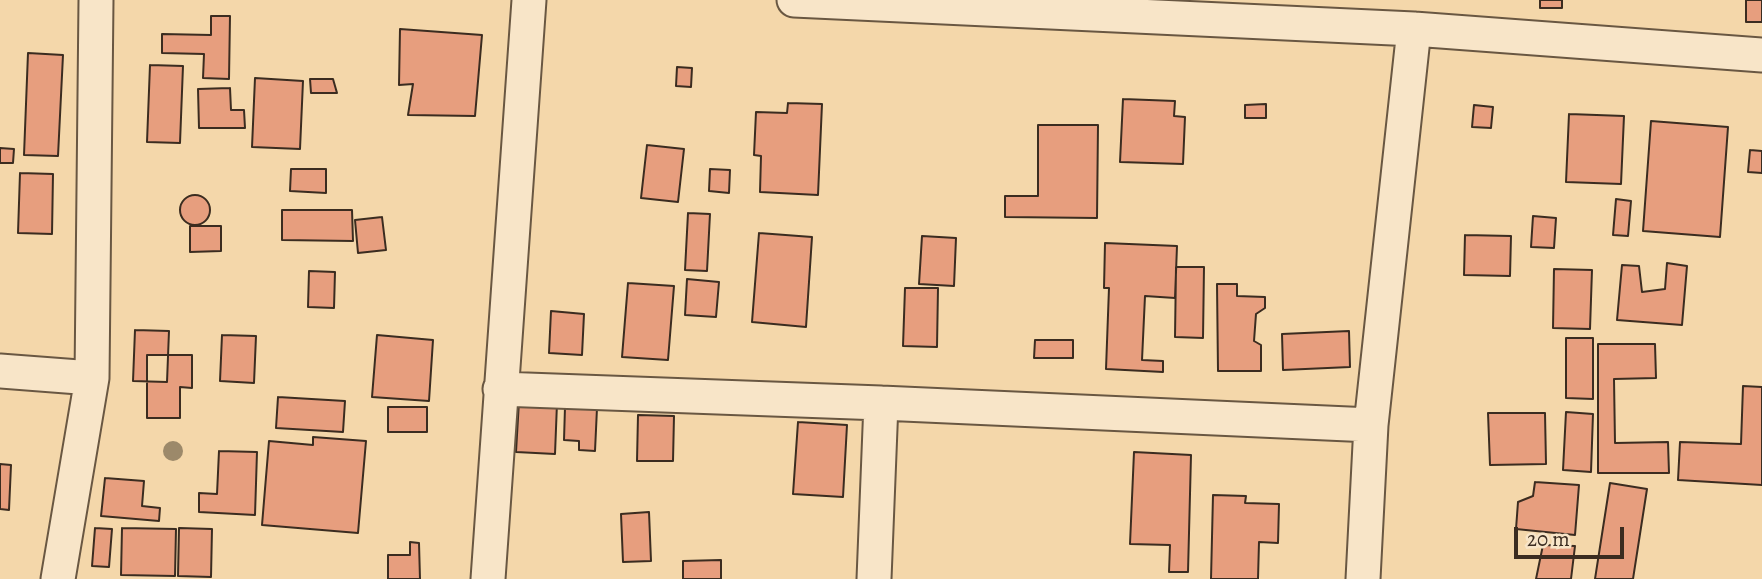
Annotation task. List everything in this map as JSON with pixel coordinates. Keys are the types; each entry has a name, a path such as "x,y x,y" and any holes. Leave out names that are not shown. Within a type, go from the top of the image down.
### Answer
{"street":[{"path":"58,579 92,377 96,0"},
{"path":"488,579 529,0"},
{"path":"794,0 936,3 1414,29 1762,55"},
{"path":"1363,579 1371,425 1414,29"},
{"path":"0,372 92,377"},
{"path":"500,389 1371,425"},
{"path":"874,579 881,403"}],"building":[{"path":"1540,0 1562,0 1562,8 1540,8"},
{"path":"1746,0 1762,0 1762,22 1746,22"},
{"path":"211,16 230,16 229,79 203,78 204,54 162,53 162,34 211,35"},
{"path":"400,29 482,35 475,116 408,115 413,84 399,85"},
{"path":"28,53 63,55 58,156 24,155"},
{"path":"150,65 183,66 180,143 147,142"},
{"path":"677,67 692,68 691,87 676,86"},
{"path":"255,78 303,81 300,149 252,147"},
{"path":"310,79 333,79 337,93 311,93"},
{"path":"230,88 231,110 244,110 245,128 199,128 198,89"},
{"path":"1123,99 1175,101 1174,116 1185,117 1183,164 1120,162"},
{"path":"788,103 822,104 818,195 760,192 761,156 754,155 756,112 787,113"},
{"path":"1266,104 1266,118 1245,118 1245,105"},
{"path":"1474,105 1493,107 1491,128 1472,127"},
{"path":"1569,114 1624,116 1621,184 1566,182"},
{"path":"1651,121 1728,127 1720,237 1643,231"},
{"path":"1038,125 1098,125 1097,218 1005,217 1005,196 1038,196"},
{"path":"647,145 684,149 678,202 641,198"},
{"path":"0,148 14,149 13,163 0,163"},
{"path":"1750,150 1762,151 1762,173 1748,172"},
{"path":"291,169 326,169 326,193 290,191"},
{"path":"710,169 730,170 729,193 709,191"},
{"path":"20,173 53,174 52,234 18,233"},
{"path":"195,195 205,200 210,210 205,220 195,225 185,220 180,210 185,200"},
{"path":"1616,199 1631,201 1628,236 1613,235"},
{"path":"282,210 352,210 353,241 282,240"},
{"path":"688,213 710,214 707,271 685,270"},
{"path":"1533,216 1556,218 1554,248 1531,247"},
{"path":"382,217 386,250 358,253 355,220"},
{"path":"190,226 221,226 221,251 190,252"},
{"path":"759,233 812,237 806,327 752,322"},
{"path":"1465,235 1511,236 1510,276 1464,275"},
{"path":"922,236 956,238 954,286 919,284"},
{"path":"1105,243 1177,246 1175,298 1145,296 1142,360 1163,361 1163,372 1106,369 1109,288 1104,288"},
{"path":"1667,263 1687,266 1682,325 1617,320 1622,265 1639,266 1642,292 1665,289"},
{"path":"1176,267 1204,267 1203,338 1175,337"},
{"path":"1554,269 1592,270 1590,329 1553,328"},
{"path":"309,271 335,272 334,308 308,307"},
{"path":"687,279 719,282 716,317 685,315"},
{"path":"628,283 674,286 668,360 622,357"},
{"path":"1217,284 1237,284 1237,296 1265,297 1265,308 1256,314 1254,341 1261,345 1261,371 1218,371"},
{"path":"905,288 938,288 937,347 903,346"},
{"path":"551,311 584,314 582,355 549,353"},
{"path":"135,330 169,331 167,382 133,381"},
{"path":"1349,331 1350,367 1283,370 1282,334"},
{"path":"222,335 256,336 254,383 220,381"},
{"path":"377,335 433,340 429,401 372,397"},
{"path":"1566,338 1593,338 1593,399 1566,398"},
{"path":"1035,340 1073,340 1073,358 1034,358"},
{"path":"1598,344 1655,344 1656,378 1614,379 1615,443 1668,442 1669,473 1598,473"},
{"path":"147,355 192,355 192,388 180,387 180,418 147,418"},
{"path":"1743,386 1762,387 1762,485 1678,480 1680,442 1741,444"},
{"path":"278,397 345,401 343,432 276,428"},
{"path":"519,401 557,403 555,454 516,452"},
{"path":"388,407 427,407 427,432 388,432"},
{"path":"565,407 597,408 595,451 579,450 579,441 564,440"},
{"path":"1566,412 1593,414 1591,472 1563,470"},
{"path":"1488,413 1545,413 1546,464 1490,465"},
{"path":"638,415 674,416 673,461 637,461"},
{"path":"798,422 847,425 843,497 793,494"},
{"path":"313,437 366,441 358,533 262,525 269,441 313,445"},
{"path":"219,451 257,452 255,515 199,512 199,493 217,494"},
{"path":"1134,452 1191,455 1188,572 1169,572 1170,545 1130,544"},
{"path":"0,464 11,465 9,510 0,509"},
{"path":"105,478 144,481 142,506 160,508 159,521 101,516"},
{"path":"1535,482 1579,485 1575,535 1516,529 1518,502 1533,496"},
{"path":"1610,483 1647,489 1633,579 1595,579"},
{"path":"1213,495 1246,496 1245,503 1279,504 1278,543 1259,542 1258,579 1211,579"},
{"path":"649,512 651,561 623,562 621,514"},
{"path":"95,528 112,529 109,567 92,566"},
{"path":"122,528 176,529 175,576 121,575"},
{"path":"179,528 212,529 211,577 178,576"},
{"path":"410,542 419,543 420,579 388,579 388,555 410,555"},
{"path":"1543,545 1575,546 1571,579 1536,579"},
{"path":"721,560 721,579 683,579 683,561"}]}
